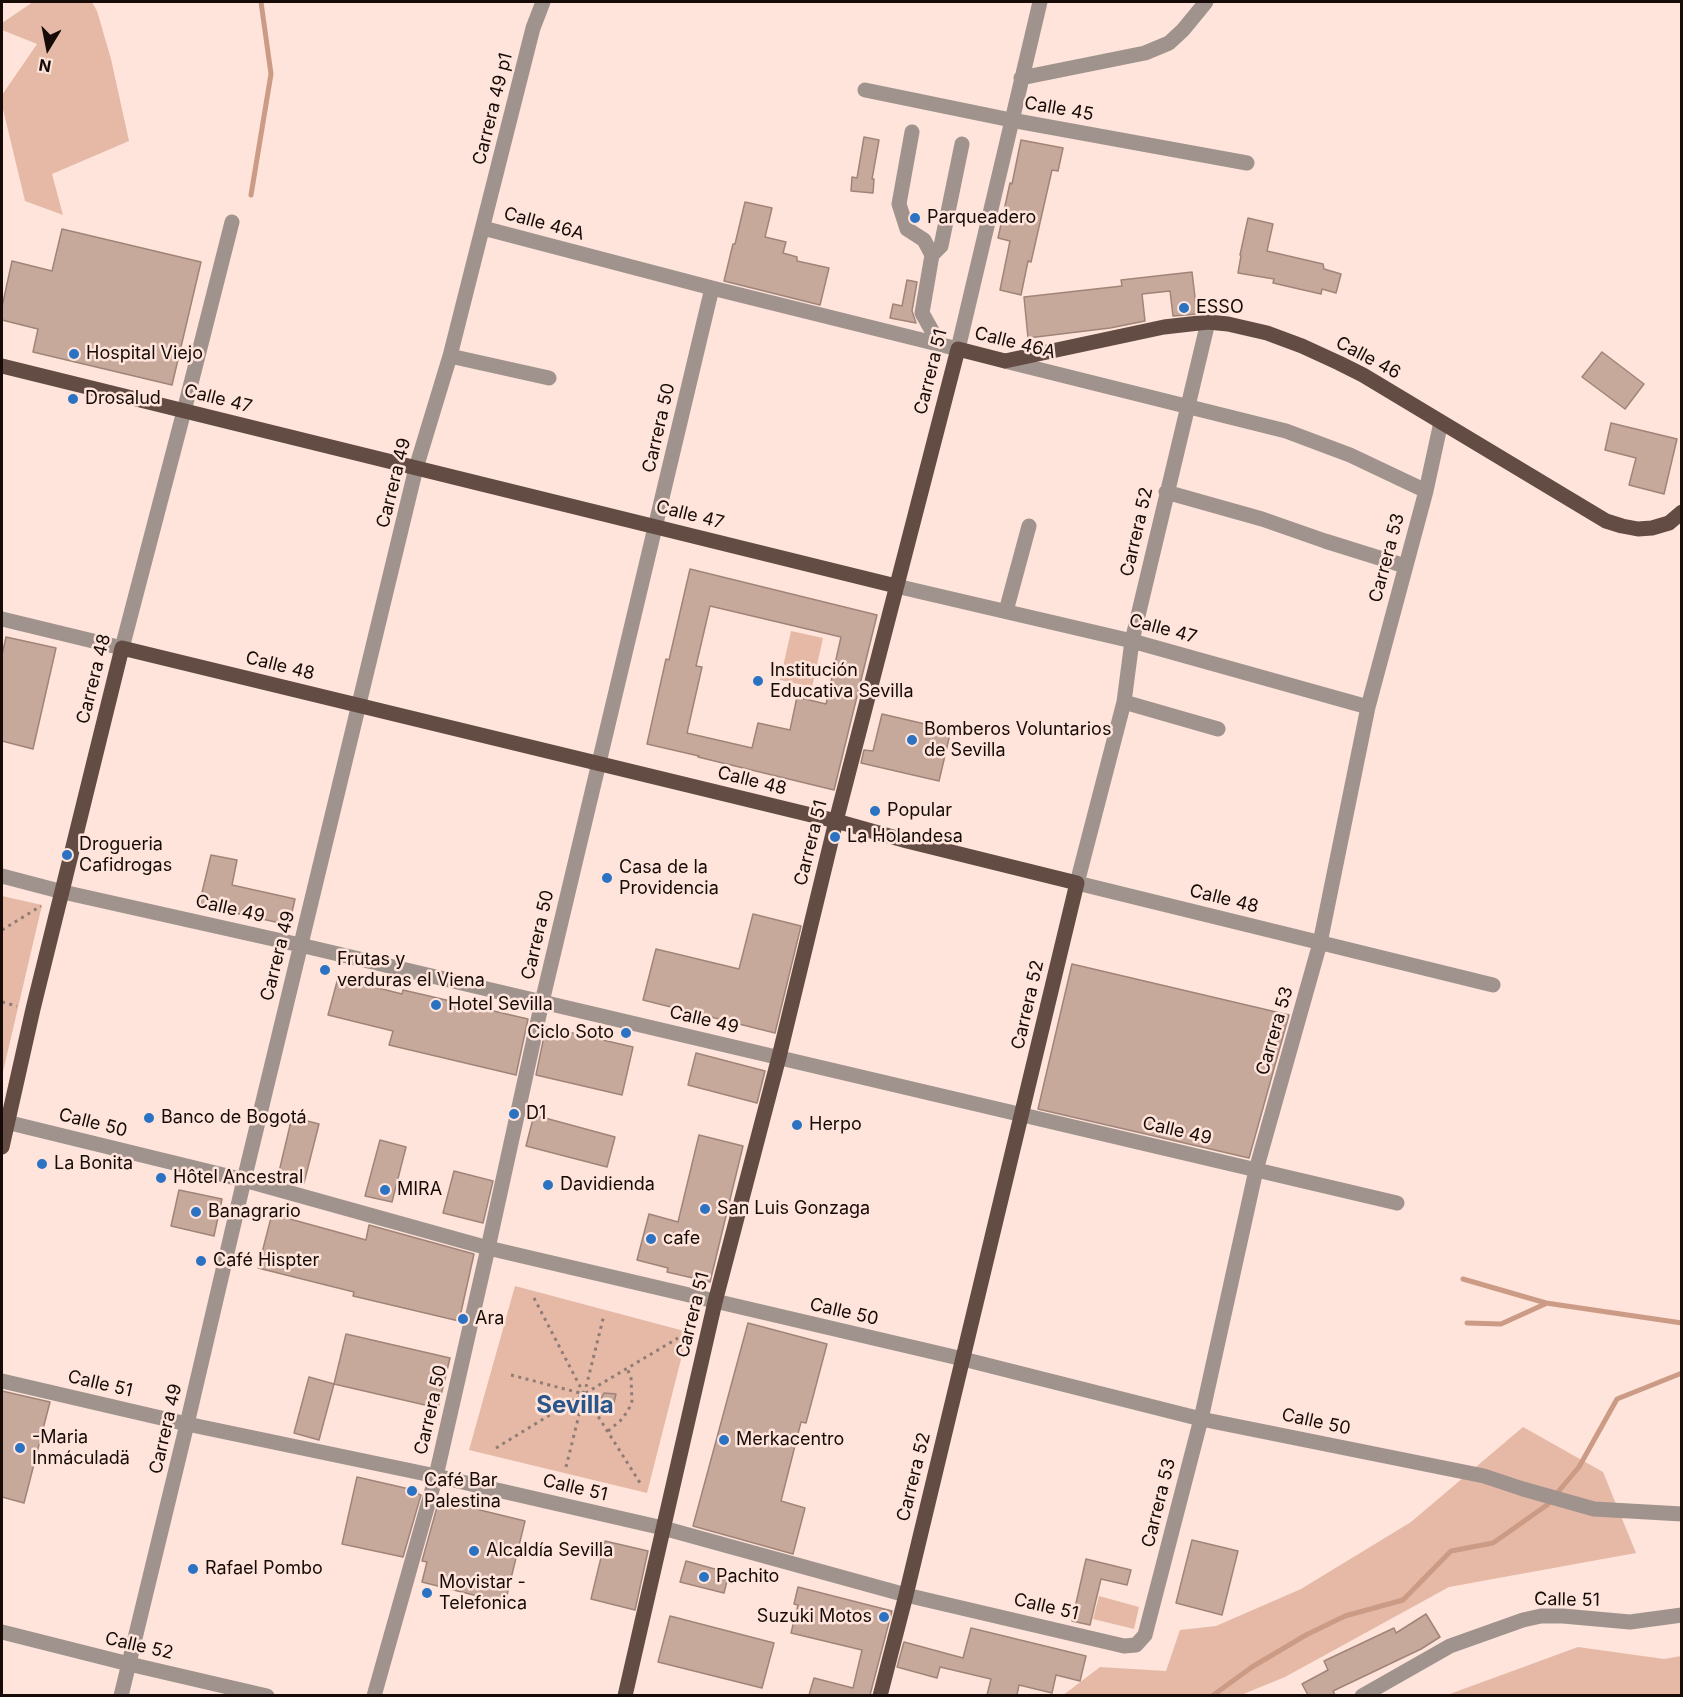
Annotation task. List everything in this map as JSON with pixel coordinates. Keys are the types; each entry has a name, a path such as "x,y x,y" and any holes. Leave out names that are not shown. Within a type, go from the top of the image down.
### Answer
{"main road":[{"name":"Calle 46","path":"1005,361 1164,327 1208,322 1228,324 1267,333 1302,346 1363,375 1606,521 1638,529 1653,528 1668,523 1682,512"},
{"name":"Calle 46A","path":"958,349 1005,361"},
{"name":"Carrera 51","path":"625,1695 715,1302 958,349"},
{"name":"Calle 47","path":"2,366 896,586"},
{"name":"Calle 48","path":"122,648 836,821 1077,884"},
{"name":"Carrera 48","path":"2,1147 4,1122 122,648"},
{"name":"Carrera 52","path":"880,1695 1077,884"}],"street":[{"name":"Carrera 49 p1","path":"483,228 533,28 543,2"},
{"name":"Carrera 51","path":"958,349 1040,2"},
{"path":"1021,78 1145,53 1169,43 1206,2"},
{"name":"Calle 45","path":"865,90 1011,120 1247,163"},
{"path":"912,132 898,204 907,229 924,240 932,255"},
{"path":"940,345 922,313 932,255 941,246 962,144"},
{"name":"Carrera 48","path":"122,648 232,222"},
{"name":"Calle 46A","path":"483,228 958,349"},
{"name":"Carrera 49","path":"121,1695 416,468 450,357 483,228"},
{"name":"Carrera 50","path":"374,1695 436,1476 542,1002 712,288"},
{"name":"Carrera 52","path":"1077,884 1124,702 1132,641 1208,322"},
{"path":"450,357 549,378"},
{"name":"Calle 46A","path":"1005,361 1286,431 1350,455 1426,491"},
{"name":"Carrera 53","path":"1136,1645 1145,1635 1201,1419 1256,1170 1320,943 1368,707 1426,491 1441,422"},
{"path":"1166,492 1262,519 1405,566"},
{"path":"1006,611 1029,526"},
{"name":"Calle 47","path":"896,586 1132,641 1368,707"},
{"name":"Calle 48","path":"2,619 122,648"},
{"path":"1124,702 1218,729"},
{"name":"Calle 49","path":"2,876 1397,1203"},
{"name":"Calle 48","path":"1077,884 1493,985"},
{"name":"Calle 50","path":"4,1122 244,1180 488,1248 963,1359 1201,1419 1484,1476 1594,1509 1682,1514"},
{"name":"Calle 51","path":"2,1381 187,1424 436,1476 663,1528 906,1595 1124,1646 1136,1645"},
{"name":"Calle 51","path":"1362,1695 1450,1646 1524,1620 1552,1616 1630,1622 1682,1615"},
{"name":"Calle 52","path":"2,1632 267,1695"}],"path":[{"path":"2,930 63,892"},
{"path":"534,1298 584,1394 642,1486"},
{"path":"566,1467 604,1315"},
{"path":"496,1448 678,1338"},
{"path":"608,1431 628,1411 632,1401 631,1378 627,1368"},
{"path":"511,1375 584,1394"}],"shaded area":[{"path":"33,2 92,2 97,11 111,59 129,141 52,174 63,215 25,201 2,105 2,95 37,44 2,30 2,23"},
{"path":"791,631 823,638 812,687 780,680"},
{"path":"2,896 42,905 2,1076"},
{"path":"515,1286 688,1332 647,1493 469,1450"},
{"path":"1523,1427 1603,1472 1636,1553 1449,1587 1285,1677 1241,1695 1062,1696 1100,1667 1166,1671 1180,1630 1216,1626 1301,1589 1411,1522"},
{"path":"1099,1596 1139,1607 1134,1629 1093,1619"},
{"path":"1578,1647 1664,1659 1681,1656 1681,1695 1447,1695"}],"building":[{"path":"864,137 879,140 872,179 874,179 873,193 851,191 852,177 857,178"},
{"path":"1021,140 1063,148 1058,171 1052,170 1021,295 1000,290 1010,241 998,238"},
{"path":"745,202 772,208 765,237 786,242 783,253 797,257 797,261 829,268 820,305 724,281"},
{"path":"1248,218 1273,224 1267,251 1323,264 1324,269 1341,274 1336,293 1322,289 1321,294 1273,283 1274,279 1238,273"},
{"path":"62,229 201,262 172,385 33,352 38,329 2,320 2,307 12,261 52,271"},
{"path":"1192,272 1197,314 1173,316 1170,291 1142,294 1145,321 1110,328 1028,338 1024,297 1122,286 1121,280"},
{"path":"907,280 917,282 912,311 916,323 890,318 893,304 902,306"},
{"path":"1602,352 1644,384 1625,409 1582,377"},
{"path":"1611,423 1677,439 1664,494 1629,485 1636,458 1605,450"},
{"path":"690,569 877,615 834,790 647,744 666,659 669,660","holes":["710,606 841,637 826,704 797,697 790,730 758,723 752,748 687,733 702,667 696,666"]},
{"path":"6,637 56,648 33,749 2,741 2,655"},
{"name":"Bomberos Voluntarios de Sevilla","path":"882,714 951,730 939,781 861,763 864,750 873,751"},
{"path":"211,855 237,860 232,885 295,899 289,925 199,905"},
{"path":"753,914 801,926 775,1033 643,1000 656,949 739,969"},
{"path":"1072,964 1289,1015 1249,1158 1038,1109"},
{"path":"338,978 402,994 403,990 528,1019 516,1075 389,1045 393,1031 328,1015"},
{"path":"546,1027 633,1047 622,1095 536,1075"},
{"path":"696,1053 765,1071 757,1103 688,1085"},
{"path":"534,1115 615,1137 607,1167 526,1146"},
{"path":"292,1117 319,1124 304,1183 278,1176"},
{"name":"San Luis Gonzaga","path":"699,1135 743,1146 710,1282 667,1272 668,1268 637,1260 649,1214 678,1222"},
{"path":"380,1140 406,1147 392,1202 365,1196"},
{"path":"454,1171 493,1181 483,1223 443,1213"},
{"name":"Banagrario","path":"179,1190 222,1199 214,1236 171,1226"},
{"path":"272,1214 366,1240 369,1225 474,1254 459,1321 353,1296 354,1292 258,1268"},
{"path":"748,1323 827,1344 806,1423 801,1422 781,1501 805,1508 793,1554 693,1526"},
{"path":"346,1334 450,1358 438,1408 334,1384"},
{"path":"309,1377 334,1384 319,1440 294,1433"},
{"name":"-Maria Inmáculadä","path":"2,1391 50,1402 24,1503 2,1497"},
{"path":"604,1393 616,1394 612,1410 598,1404"},
{"path":"357,1477 418,1491 421,1495 403,1557 342,1544"},
{"name":"Alcaldía Sevilla","path":"439,1500 525,1521 505,1603 422,1582 427,1562 422,1561"},
{"path":"1192,1540 1238,1551 1222,1615 1176,1603"},
{"path":"605,1541 648,1551 635,1610 591,1599"},
{"path":"1086,1559 1131,1570 1127,1585 1101,1579 1090,1625 1072,1621"},
{"path":"686,1561 729,1573 724,1593 680,1582"},
{"path":"798,1587 892,1611 870,1695 809,1695 814,1678 853,1688 862,1650 791,1633 798,1605 794,1604"},
{"path":"1426,1614 1440,1637 1421,1649 1333,1691 1335,1695 1308,1695 1302,1684 1328,1670 1324,1661 1394,1628 1396,1633"},
{"path":"670,1616 774,1643 762,1688 658,1662"},
{"path":"971,1628 1086,1656 1080,1681 1056,1675 1052,1693 1019,1685 1017,1695 987,1695 991,1679 940,1667 937,1678 897,1667 904,1642 963,1658"}],"waterway":[{"path":"251,195 271,74 261,2"},
{"path":"1463,1279 1546,1303 1682,1323"},
{"path":"1467,1323 1501,1324 1545,1304"},
{"path":"1212,1696 1252,1667 1306,1635 1345,1616 1403,1600 1451,1551 1493,1543 1547,1505 1579,1467 1617,1399 1682,1373"}],"place":[{"name":"Parqueadero","path":"915,218"},
{"name":"ESSO","path":"1184,308"},
{"name":"Hospital Viejo","path":"74,354"},
{"name":"Drosalud","path":"73,399"},
{"name":"Institución Educativa Sevilla","path":"758,681"},
{"name":"Bomberos Voluntarios de Sevilla","path":"912,740"},
{"name":"Popular","path":"875,811"},
{"name":"La Holandesa","path":"835,837"},
{"name":"Drogueria Cafidrogas","path":"67,855"},
{"name":"Casa de la Providencia","path":"607,878"},
{"name":"Frutas y verduras el Viena","path":"325,970"},
{"name":"Hotel Sevilla","path":"436,1005"},
{"name":"Ciclo Soto","path":"626,1033"},
{"name":"D1","path":"514,1114"},
{"name":"Banco de Bogotá","path":"149,1118"},
{"name":"Herpo","path":"797,1125"},
{"name":"La Bonita","path":"42,1164"},
{"name":"Hôtel Ancestral","path":"161,1178"},
{"name":"Davidienda","path":"548,1185"},
{"name":"MIRA","path":"385,1190"},
{"name":"San Luis Gonzaga","path":"705,1209"},
{"name":"Banagrario","path":"196,1212"},
{"name":"cafe","path":"651,1239"},
{"name":"Café Hispter","path":"201,1261"},
{"name":"Ara","path":"463,1319"},
{"name":"Merkacentro","path":"724,1440"},
{"name":"-Maria Inmáculadä","path":"20,1448"},
{"name":"Café Bar Palestina","path":"412,1491"},
{"name":"Alcaldía Sevilla","path":"474,1551"},
{"name":"Rafael Pombo","path":"193,1569"},
{"name":"Pachito","path":"704,1577"},
{"name":"Movistar - Telefonica","path":"427,1593"},
{"name":"Suzuki Motos","path":"884,1617"}],"district":[{"name":"Sevilla","path":"575,1406"}]}
